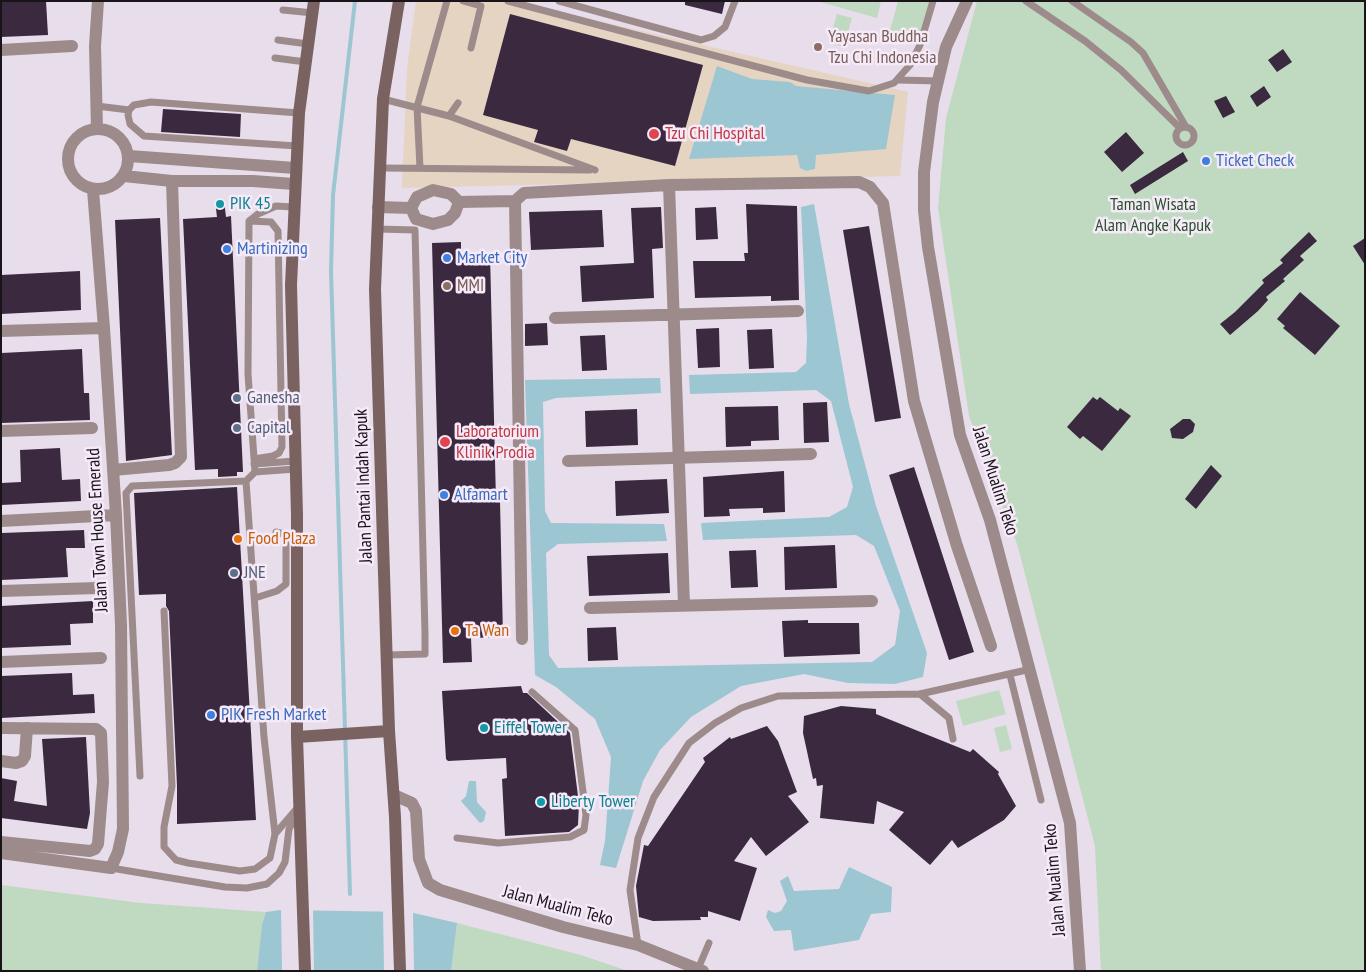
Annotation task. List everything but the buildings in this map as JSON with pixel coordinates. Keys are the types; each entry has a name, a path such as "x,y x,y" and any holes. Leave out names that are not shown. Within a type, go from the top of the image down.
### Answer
{"main road":[{"name":"Jalan Pantai Indah Kapuk","path":"398,1 383,99 382,168 378,207 375,290 389,731 394,794 400,971"},
{"path":"305,971 297,737 299,696 291,285 294,184 299,113 313,7"},
{"path":"297,737 389,731"}],"street":[{"path":"97,129 95,46 98,1"},
{"name":"Jalan Mualim Teko","path":"967,1 946,47 933,102 924,172 924,210 928,247 960,435 990,520 1031,669 1070,823 1080,971"},
{"path":"1,50 72,46"},
{"path":"97,129 106,130 121,139 129,156 124,176 113,186 93,190 76,180 68,162 72,144 87,131 97,129"},
{"path":"129,156 295,168"},
{"path":"124,176 172,181 253,181 294,184"},
{"path":"113,470 169,465 175,463 181,457 172,181"},
{"path":"411,208 417,196 433,190 451,194 459,202 515,201 524,193 668,185 859,182 870,187 877,193 886,214 914,401 957,546 991,646"},
{"path":"668,185 684,606"},
{"name":"Jalan Town House Emerald","path":"93,190 116,516 120,625 123,829 118,852 111,868"},
{"path":"515,201 522,638"},
{"path":"411,208 416,219 433,224 448,220 455,213 459,202"},
{"path":"378,207 411,208"},
{"path":"555,318 798,311"},
{"path":"1,331 104,328"},
{"path":"1,431 92,428"},
{"path":"568,461 811,454"},
{"path":"1,521 116,516"},
{"path":"1,591 97,588"},
{"path":"590,608 872,601"},
{"path":"1,662 101,658"},
{"path":"1,728 91,728 101,733 102,782 98,844 90,851 1,842"},
{"path":"1,761 16,763 22,761 26,756 27,728"},
{"name":"Jalan Mualim Teko","path":"394,794 412,803 416,812 419,859 428,883 440,890 638,946 701,970"},
{"path":"396,859 400,850 407,848 413,850 419,859"},
{"path":"1,853 111,868"}],"lane":[{"path":"420,168 418,107 447,1"},
{"path":"463,1 481,6 471,48"},
{"path":"508,1 807,80 869,90 888,86 899,80 938,81"},
{"path":"558,1 701,40 714,36 725,28 735,1"},
{"path":"899,80 920,45 933,1"},
{"path":"1026,1 1085,41 1121,70 1183,128 1143,53 1131,42 1072,1"},
{"path":"283,10 313,7"},
{"path":"278,40 308,44"},
{"path":"275,58 306,62"},
{"path":"382,168 595,170 448,116 383,99"},
{"path":"97,106 129,110 137,104 151,102 299,113"},
{"path":"448,116 458,103"},
{"path":"129,110 130,124 144,136 297,146"},
{"path":"249,221 258,214 276,206 293,207"},
{"path":"164,611 172,763 172,786 164,827 166,851 176,860 188,863 240,871 255,869 270,858 275,834 264,737 246,481 255,465 248,374 249,221"},
{"path":"249,221 271,222 278,231 282,447 279,453 255,465"},
{"path":"377,229 415,230 425,634 425,654 387,655"},
{"path":"255,465 295,465"},
{"path":"140,776 126,493 132,486 246,481"},
{"path":"255,598 277,591 286,584 286,538 284,534 276,532"},
{"path":"638,946 630,890 638,838 654,797 689,743 715,723 741,708 778,696 920,694 1031,669"},
{"path":"1010,675 1041,800"},
{"path":"457,838 498,843 570,838 579,834 586,824 575,730 532,692"},
{"path":"920,694 949,718 954,740"},
{"path":"275,834 300,804"},
{"path":"111,868 225,887 246,888 267,884 280,873 285,862 289,829 293,822 301,825"},
{"path":"701,970 709,943"}],"shaded area":[{"name":"Tzu Chi Hospital","path":"416,1 511,1 908,92 900,176 402,188 407,68"}],"green space":[{"path":"817,1 881,1 877,18"},
{"path":"898,1 933,1 921,46 888,38"},
{"name":"Taman Wisata Alam Angke Kapuk","path":"977,1 1365,1 1365,971 1101,971 1095,846 1018,547 969,416 938,208 946,118"},
{"path":"837,14 852,18 844,47 829,43"},
{"path":"999,690 1006,714 963,726 956,701"},
{"path":"1006,725 1012,749 1000,752 994,728"},
{"path":"1,885 141,903 266,912 262,924 257,971 1,971"},
{"path":"457,923 581,955 628,971 451,971"}],"water":[{"path":"717,66 752,79 790,82 796,86 895,95 886,149 816,155 815,169 806,171 800,168 797,155 689,159"},
{"path":"814,204 849,404 876,506 927,653 923,677 895,684 848,683 804,674 741,686 691,717 660,750 643,781 616,868 600,865 605,841 611,757 595,719 556,687 535,675 525,380 660,378 661,393 556,398 543,402 545,511 551,523 664,524 667,541 558,544 546,553 549,655 558,668 872,662 895,645 900,611 874,546 856,535 703,540 701,523 829,517 847,507 853,487 831,401 816,390 690,394 689,375 796,372 806,363 807,338 801,207"},
{"path":"469,781 476,781 477,802 486,812 484,821 480,823 461,801 466,796"},
{"path":"849,867 892,887 891,912 871,914 859,940 794,951 791,930 774,931 766,917 768,910 775,913 781,911 787,901 780,881 788,876 794,891 839,889"},
{"path":"280,910 409,912 457,923 451,971 257,971 262,924 266,912"}],"pier":[{"path":"281,908 313,908 314,971 282,971"},
{"path":"383,909 413,910 414,971 384,971"}],"waterway":[{"path":"350,894 331,271 333,195 355,1"}],"place":[{"name":"Yayasan Buddha Tzu Chi Indonesia","path":"818,47"},
{"name":"Tzu Chi Hospital","path":"654,134"},
{"name":"Ticket Check","path":"1206,161"},
{"name":"PIK 45","path":"220,204"},
{"name":"Martinizing","path":"227,249"},
{"name":"Market City","path":"447,258"},
{"name":"MMI","path":"447,286"},
{"name":"Ganesha","path":"237,398"},
{"name":"Capital","path":"237,428"},
{"name":"Laboratorium Klinik Prodia","path":"445,442"},
{"name":"Alfamart","path":"444,495"},
{"name":"Food Plaza","path":"238,539"},
{"name":"JNE","path":"234,573"},
{"name":"Ta Wan","path":"455,631"},
{"name":"PIK Fresh Market","path":"211,715"},
{"name":"Eiffel Tower","path":"484,728"},
{"name":"Liberty Tower","path":"541,802"}]}
